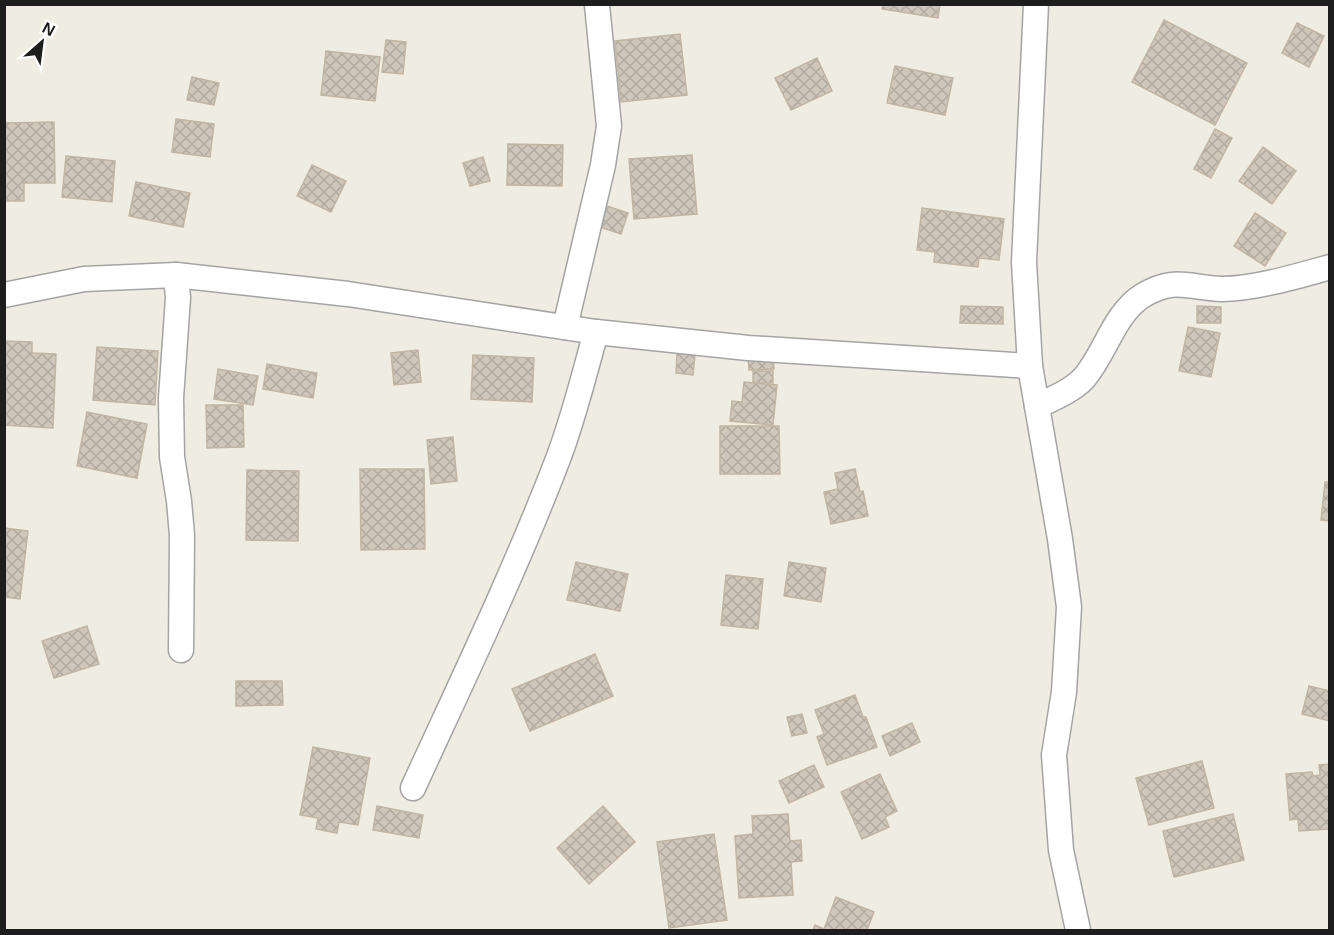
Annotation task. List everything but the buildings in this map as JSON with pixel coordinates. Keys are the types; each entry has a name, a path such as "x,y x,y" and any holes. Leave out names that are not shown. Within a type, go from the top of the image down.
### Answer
{"street":[{"path":"1036,4 1024,261 1030,366 1060,539 1069,607 1064,692 1054,755 1061,850 1078,930"},
{"path":"565,327 603,165 609,126 597,5"},
{"path":"1037,406 1061,395 1083,379 1123,317 1139,298 1161,285 1187,284 1221,289 1255,284 1329,267"},
{"path":"4,295 84,279 176,275 348,294 596,332 748,348 1030,366"},
{"path":"176,275 177,318 171,398 171,457 182,535 181,651"},
{"path":"413,788 513,572 572,418 596,332"}]}
